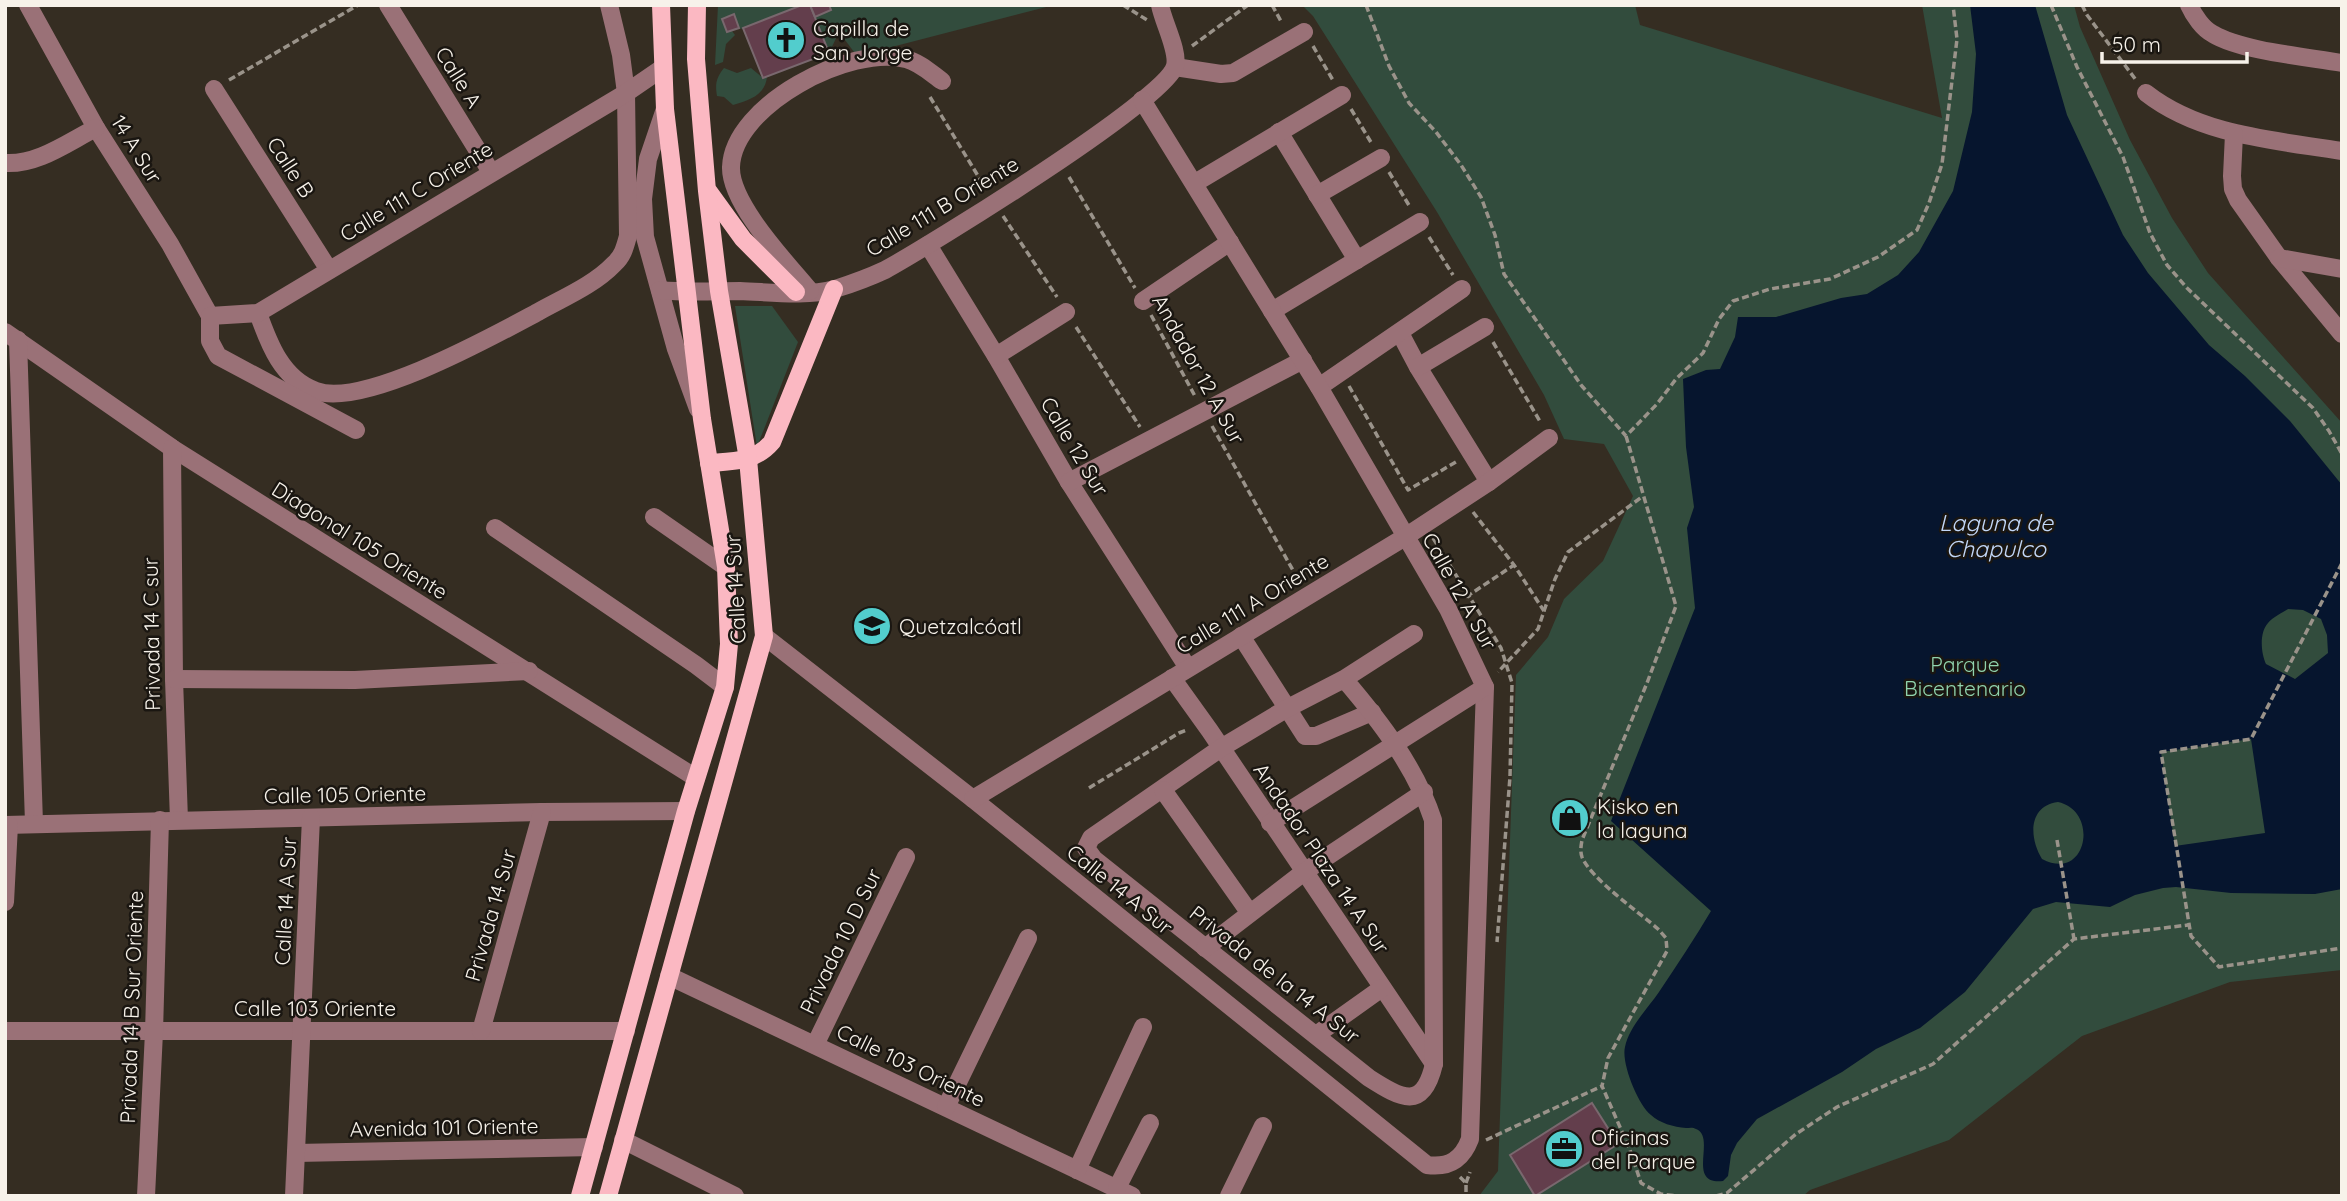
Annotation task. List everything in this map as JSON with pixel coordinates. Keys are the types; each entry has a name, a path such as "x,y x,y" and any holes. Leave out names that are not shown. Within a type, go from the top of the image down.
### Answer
{"main road":[{"name":"Calle 14 Sur","path":"580,1196 686,811 725,687 729,643 726,567 702,419 665,109 661,5"},
{"name":"Calle 14 Sur","path":"608,1196 764,636 748,459 719,291 707,191 696,59 697,5"},
{"path":"707,191 743,239 803,292"},
{"path":"709,463 748,459 765,450 772,442 834,289"}],"street":[{"name":"14 A Sur","path":"29,5 96,128 170,244 209,316"},
{"name":"Calle A","path":"388,5 491,172"},
{"path":"258,313 270,345 288,372 302,384 318,392 354,392 412,374 470,349 587,285 614,265 624,253 628,236 626,93 621,55 609,5"},
{"path":"1160,5 1176,62 1221,74 1233,73 1304,32"},
{"path":"2189,5 2193,14 2210,33 2229,42 2342,63"},
{"path":"803,292 741,201 731,167 741,138 766,106 785,92 816,75 849,62 871,58 907,59 942,81"},
{"name":"Calle 111 B Oriente","path":"660,290 687,293 803,292 834,289 881,271 928,245 1059,161 1142,100 1172,74 1176,62"},
{"name":"Calle 111 C Oriente","path":"209,316 258,313 662,69"},
{"name":"Calle B","path":"214,89 329,270"},
{"path":"2146,93 2166,109 2234,134 2342,151"},
{"path":"1195,183 1342,95"},
{"name":"Calle 12 A Sur","path":"1142,100 1319,387 1448,609 1485,687 1469,1139 1465,1150"},
{"path":"665,109 648,159 643,200 645,237 685,377 702,419"},
{"path":"5,163 40,158 96,128"},
{"path":"1279,132 1357,260"},
{"path":"2234,134 2234,189 2238,200 2279,258 2342,334"},
{"path":"1317,195 1381,158"},
{"path":"1272,311 1420,222"},
{"path":"1143,301 1230,242"},
{"name":"Calle 12 Sur","path":"928,245 1069,482 1188,667"},
{"path":"2279,258 2342,269"},
{"path":"1319,387 1462,289"},
{"path":"996,356 1066,312"},
{"path":"209,316 210,341 218,356 356,430"},
{"path":"1418,367 1485,327"},
{"path":"1400,333 1489,482"},
{"path":"12,336 34,823"},
{"name":"Diagonal 105 Oriente","path":"12,336 172,448 696,778"},
{"path":"1069,482 1303,360"},
{"name":"Calle 111 A Oriente","path":"973,799 1405,537 1465,499 1549,438"},
{"name":"Privada 14 C sur","path":"172,448 174,680 179,820"},
{"path":"654,517 726,567"},
{"path":"495,528 725,687"},
{"path":"1248,912 1163,790 1221,748 1286,709 1344,679 1414,634"},
{"name":"Calle 14 A Sur","path":"764,636 973,799 1427,1165 1449,1165 1465,1150"},
{"path":"1241,636 1286,709 1302,733 1308,737 1372,712"},
{"path":"174,680 355,680 528,671"},
{"name":"Andador Plaza 14 A Sur","path":"1172,678 1434,1064"},
{"path":"1344,679 1372,712 1424,792 1434,829 1434,1064"},
{"path":"1270,823 1485,687"},
{"name":"Privada de la 14 A Sur","path":"1163,790 1091,838 1086,848 1094,859 1369,1078 1403,1096 1414,1096 1430,1082 1434,1064"},
{"path":"1205,948 1248,912 1304,872 1424,792"},
{"name":"Calle 105 Oriente","path":"7,825 686,811"},
{"name":"Privada 14 Sur","path":"481,1031 542,812"},
{"name":"Calle 14 A Sur","path":"294,1196 312,818"},
{"name":"Privada 14 B Sur Oriente","path":"146,1196 160,820"},
{"path":"5,902 7,825"},
{"name":"Privada 10 D Sur","path":"815,1045 906,857"},
{"path":"946,1107 1028,939"},
{"name":"Calle 103 Oriente","path":"669,976 1125,1192"},
{"path":"1316,1035 1382,988"},
{"path":"1077,1170 1143,1027"},
{"name":"Calle 103 Oriente","path":"5,1031 626,1031"},
{"path":"1125,1192 1150,1123"},
{"path":"1229,1196 1263,1126"},
{"path":"623,1140 735,1196"},
{"name":"Avenida 101 Oriente","path":"296,1153 594,1147"}],"path":[{"path":"214,89 358,5"},
{"path":"1176,62 1248,5"},
{"path":"1366,5 1389,66 1409,103 1452,154 1480,197 1495,235 1504,274 1581,385 1626,436 1676,606 1582,840 1580,853 1585,863 1602,881 1666,938 1667,951 1608,1058 1602,1086 1630,1150 1641,1183 1661,1194 1678,1196"},
{"path":"1626,436 1657,404 1676,379 1703,353 1719,318 1733,301 1770,289 1830,279 1878,257 1917,230 1942,164 1957,39 1954,5"},
{"path":"2051,5 2077,67 2123,157 2150,233 2167,265 2187,288 2313,408 2342,454"},
{"path":"2082,5 2146,93"},
{"path":"928,92 995,203"},
{"name":"Andador 12 A Sur","path":"1059,161 1143,301 1307,595"},
{"path":"1341,372 1408,490 1470,453"},
{"path":"1485,687 1538,629 1555,579 1568,552 1643,496"},
{"path":"1465,499 1544,611"},
{"path":"2342,563 2251,739 2161,752 2188,925 2191,936 2219,967 2342,948"},
{"path":"1448,609 1514,565"},
{"path":"1089,789 1179,733"},
{"path":"2057,839 2074,939"},
{"path":"1716,1196 1727,1193 1796,1134 1837,1107 1933,1065 2074,939 2188,925"},
{"path":"1465,1150 1602,1086"}],"green space":[{"path":"718,5 802,5 742,29 739,28 734,14 722,19 727,32 732,31 735,35 726,44 723,62 715,65"},
{"path":"820,5 1054,5 857,56 839,32 829,53 815,17 825,13"},
{"name":"Parque Bicentenario","path":"1302,5 1635,5 1640,25 1942,118 1922,5 2074,5 2080,27 2130,140 2172,218 2208,273 2342,423 2342,970 2230,982 2082,1036 1949,1140 1810,1190 1803,1196 1479,1196 1498,1171 1516,675 1548,637 1564,599 1603,561 1633,496 1604,444 1564,439 1544,395 1437,212 1313,16"},
{"path":"724,68 737,73 751,68 763,78 767,77 766,83 756,96 733,105 724,97 717,96 717,81"},
{"path":"735,306 772,306 798,342 757,447"}],"water":[{"name":"Laguna de Chapulco","path":"1970,5 2035,5 2067,115 2123,235 2148,273 2209,345 2290,421 2342,485 2342,889 2315,894 2231,893 2176,887 2135,895 2110,907 2056,902 2033,909 1965,992 1920,1028 1876,1049 1842,1072 1757,1119 1737,1143 1731,1155 1728,1176 1723,1181 1712,1180 1706,1176 1703,1168 1702,1134 1694,1128 1677,1127 1662,1122 1646,1110 1632,1083 1624,1054 1627,1040 1635,1025 1711,911 1611,821 1695,608 1687,528 1694,507 1686,447 1683,379 1706,370 1720,369 1735,337 1738,317 1776,317 1841,298 1867,294 1898,275 1919,252 1953,191 1972,112 1976,54","holes":["2288,609 2303,610 2321,619 2327,635 2328,653 2295,679 2266,664 2262,649 2265,627","2251,739 2265,833 2175,846 2161,752","2058,802 2071,808 2080,818 2083,843 2078,854 2069,861 2057,864 2042,859 2038,851 2033,833 2034,824 2036,816 2048,805"]}],"building":[{"name":"Capilla de San Jorge","path":"802,5 810,5 829,53 763,78 743,28"},
{"path":"810,5 829,5 831,10 815,17"},
{"path":"734,14 739,28 727,32 722,19"},
{"name":"Oficinas del Parque","path":"1592,1103 1618,1144 1535,1196 1510,1155"}],"place":[{"name":"Capilla de San Jorge","path":"786,40"},
{"name":"Quetzalcóatl","path":"872,626"},
{"name":"Kisko en la laguna","path":"1570,818"},
{"name":"Oficinas del Parque","path":"1564,1149"}]}
